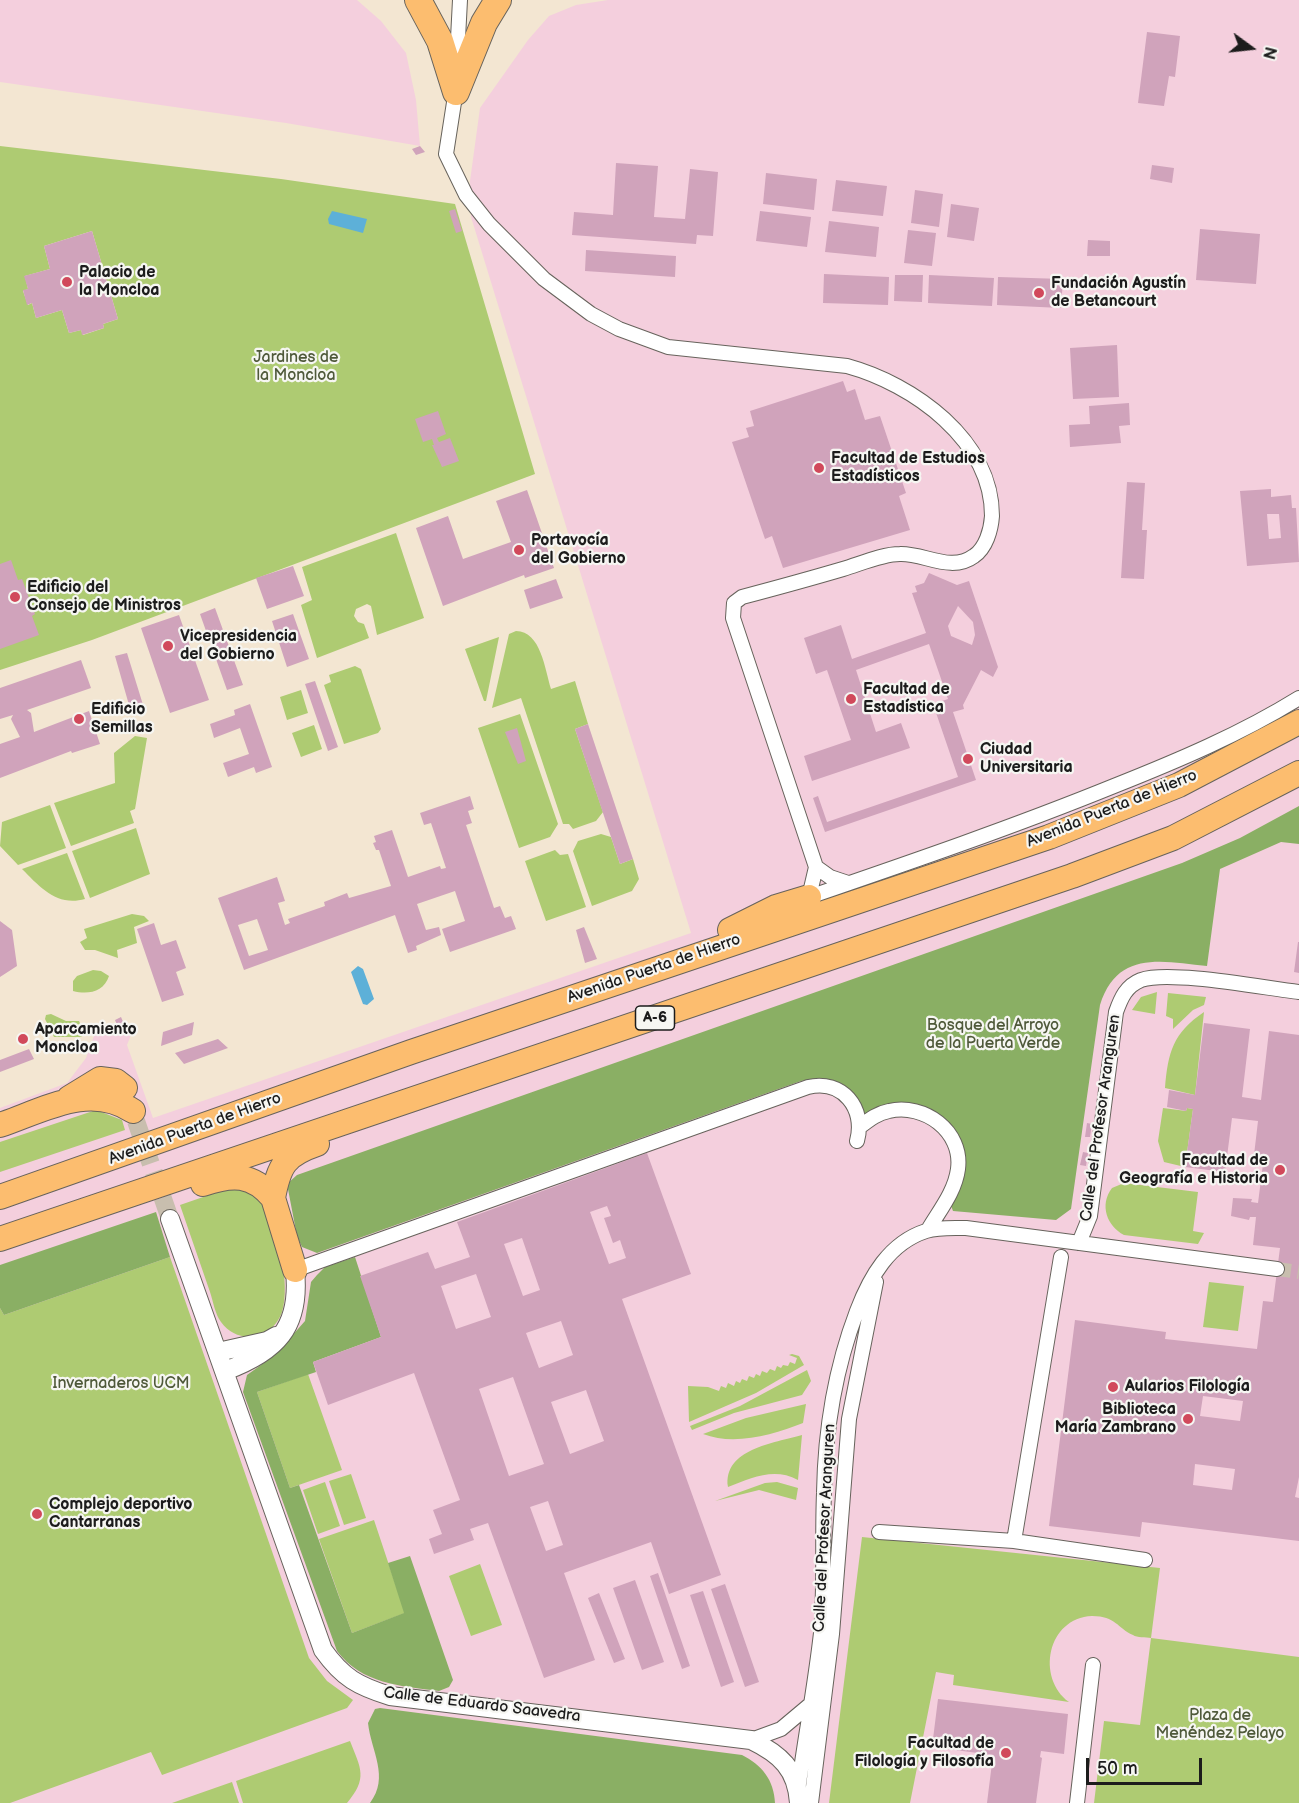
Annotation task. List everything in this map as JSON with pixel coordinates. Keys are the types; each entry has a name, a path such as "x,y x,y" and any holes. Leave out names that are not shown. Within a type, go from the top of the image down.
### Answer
{"highway":[{"path":"418,0 440,41 456,92"},
{"path":"456,92 484,23 498,0"},
{"name":"Avenida Puerta de Hierro","path":"0,1197 712,949 1049,837 1179,785 1299,722"},
{"name":"A-6","path":"0,1240 1072,876 1173,838 1299,773"},
{"path":"712,949 731,929 776,907 808,897"},
{"path":"273,1198 280,1169 293,1153 495,1081 514,1066"},
{"path":"62,1103 100,1078 116,1081 125,1088"},
{"path":"0,1125 62,1103 102,1098 112,1100 135,1116"},
{"path":"0,1184 37,1172 56,1169 72,1172"},
{"path":"0,1240 32,1240 57,1233 224,1177 252,1179 273,1198 296,1270"}],"street":[{"path":"460,0 456,92 446,154 466,195 518,254 567,297 619,329 668,347 847,366 872,373 923,401 943,418 960,435 984,477 992,504 992,522 987,538 974,557 955,564 897,554 742,597 734,603 733,618 816,867 808,897"},
{"name":"Avenida Puerta de Hierro","path":"808,897 1042,815 1170,764 1220,741 1299,698"},
{"path":"816,867 830,877 848,883"},
{"name":"Calle del Profesor Aranguren","path":"1079,1243 1090,1216 1116,1012 1123,993 1139,981 1162,976 1299,992"},
{"path":"225,1371 254,1360 284,1336 296,1295 296,1270 808,1087 828,1085 841,1092 853,1105 861,1126 857,1141"},
{"path":"125,1088 135,1116"},
{"path":"861,1126 877,1114 890,1110 912,1110 932,1118 952,1139 959,1166 957,1179 951,1194 928,1230"},
{"name":"Calle de Eduardo Saavedra","path":"170,1219 323,1650 341,1673 353,1682 390,1696 751,1740 785,1762 792,1771 803,1800"},
{"name":"Calle del Profesor Aranguren","path":"803,1800 810,1706 821,1633 825,1469 834,1390 850,1330 864,1294 889,1255 904,1242 928,1230 966,1228 1277,1269"},
{"name":"Calle del Profesor Aranguren","path":"803,1800 826,1674 849,1419 874,1287 889,1255"},
{"path":"1014,1541 1061,1257"},
{"path":"218,1352 267,1341 288,1324"},
{"path":"879,1532 1014,1541 1144,1560"},
{"path":"1077,1803 1094,1665"},
{"name":"Calle del Profesor Aranguren","path":"751,1740 781,1729 810,1706 821,1689 826,1674"}],"shaded area":[{"path":"0,0 357,0 381,21 406,53 416,100 420,146 286,123 0,82"},
{"name":"Ciudad Universitaria","path":"608,0 1299,0 1299,1803 0,1803 0,1108 67,1083 86,1058 94,1036 118,1028 119,1030 127,1025 131,1035 127,1045 153,1118 691,933 471,217 470,181 480,108 528,40 549,16 576,5"}],"green space":[{"name":"Jardines de la Moncloa","path":"0,146 281,179 455,204 535,474 92,640 0,670","holes":["92,231 118,319 103,324 104,328 83,335 81,330 69,333 62,310 36,318 32,303 28,305 23,291 28,289 25,276 50,269 44,246"]},
{"path":"396,533 424,618 377,635 371,606 367,604 356,609 354,616 358,622 364,624 369,638 317,658 301,605 312,600 302,567"},
{"path":"516,631 531,637 536,644 544,662 551,689 575,681 588,724 575,729 603,812 596,821 573,829 569,824 563,824 521,698 492,708 509,634"},
{"path":"499,637 486,701 484,701 465,649"},
{"path":"355,666 361,669 381,729 378,733 344,744 324,685 331,682 329,675"},
{"path":"301,690 308,713 287,720 280,697"},
{"path":"520,714 558,824 550,837 519,848 478,728"},
{"path":"314,725 322,749 301,757 292,733"},
{"path":"135,736 147,738 135,809 130,811 134,823 71,846 54,803 115,783 114,753"},
{"path":"50,805 66,848 18,865 0,846 2,822"},
{"name":"Bosque del Arroyo de la Puerta Verde","path":"1299,806 1299,844 1281,842 1220,869 1207,966 1174,962 1143,963 1129,967 1108,987 1100,1005 1071,1209 1056,1220 953,1211 950,1203 963,1168 925,1109 864,1116 848,1088 833,1080 813,1079 801,1081 317,1253 302,1247 297,1236 287,1184 297,1175 1182,863 1240,838"},
{"path":"136,828 150,874 90,898 72,851"},
{"path":"601,834 611,837 620,864 633,859 639,879 632,891 592,906 573,851 578,841"},
{"path":"555,850 560,855 568,854 586,907 546,921 525,861"},
{"path":"67,853 85,899 75,901 58,898 42,889 22,869"},
{"path":"132,914 144,916 149,921 134,927 137,943 117,950 118,958 95,950 85,950 80,942 87,938 84,929"},
{"path":"93,970 101,971 109,976 103,986 95,991 84,993 73,991 73,981 77,976"},
{"path":"1157,992 1155,1014 1132,1010 1141,997"},
{"path":"1168,993 1206,997 1204,1005 1193,1010 1173,1029 1173,1019 1166,1016"},
{"path":"1204,1012 1195,1095 1165,1088 1170,1054 1174,1044 1185,1028"},
{"path":"51,1014 66,1021 79,1021 82,1028 87,1028 88,1031 81,1037 54,1037 45,1019 46,1015"},
{"path":"1163,1108 1186,1111 1187,1108 1193,1109 1185,1167 1164,1162 1158,1141"},
{"path":"96,1110 122,1120 125,1130 0,1172 0,1142"},
{"path":"1124,1183 1198,1192 1193,1231 1204,1233 1198,1244 1124,1235 1118,1231 1109,1221 1106,1201 1112,1188"},
{"path":"238,1185 259,1199 267,1211 281,1255 285,1286 282,1312 277,1321 263,1333 245,1337 228,1330 219,1319 180,1205"},
{"path":"156,1212 170,1257 4,1315 0,1308 0,1265"},
{"name":"Invernaderos UCM","path":"170,1257 309,1658 327,1681 353,1700 347,1708 162,1775 151,1752 10,1803 0,1803 0,1308 4,1315"},
{"path":"355,1257 381,1337 313,1362 316,1372 257,1392 290,1488 299,1485 352,1633 404,1613 388,1563 410,1556 453,1680 449,1687 439,1691 396,1685 370,1677 347,1662 337,1651 243,1392 247,1375 275,1355 305,1321 311,1282 325,1267"},
{"path":"1209,1282 1244,1286 1238,1331 1203,1327"},
{"path":"789,1355 799,1356 804,1365 756,1393 689,1422 688,1386 708,1387 719,1391 721,1386 726,1388 728,1383 734,1386 736,1381 740,1383 742,1379 747,1381 749,1376 754,1378 756,1374 760,1376 762,1371 767,1373 770,1369 775,1371 777,1366 781,1368 783,1365 788,1366 790,1362 795,1364 797,1358"},
{"path":"807,1370 811,1381 802,1395 734,1413 692,1430 690,1426 740,1406"},
{"path":"308,1374 342,1470 290,1488 257,1392"},
{"path":"806,1404 803,1423 766,1435 727,1439 703,1434 746,1418"},
{"path":"802,1435 798,1480 780,1474 771,1474 754,1477 728,1487 729,1474 734,1464 742,1456 765,1445"},
{"path":"351,1474 366,1518 344,1525 329,1481"},
{"path":"325,1482 340,1526 318,1534 303,1490"},
{"path":"777,1482 798,1488 796,1500 759,1490 715,1501 765,1483"},
{"path":"374,1520 405,1613 352,1633 319,1539"},
{"path":"862,1537 1160,1568 1151,1638 1135,1636 1111,1620 1100,1617 1077,1619 1065,1627 1056,1638 1051,1651 1050,1665 1052,1679 1069,1702 953,1685 954,1675 936,1672 910,1803 829,1803"},
{"path":"480,1564 502,1625 471,1636 449,1576"},
{"name":"Plaza de Menéndez Pelayo","path":"1151,1638 1299,1657 1299,1803 1094,1803 1104,1721 1140,1725"},
{"path":"375,1709 742,1755 766,1774 772,1787 775,1803 370,1803 376,1793 379,1774 368,1723"},
{"path":"350,1741 359,1766 360,1780 347,1803 243,1803 236,1781"},
{"path":"232,1782 239,1803 172,1803"}],"water":[{"path":"332,211 367,219 363,233 329,224 328,219"},
{"path":"358,966 363,969 374,999 367,1005 363,1004 351,972"}],"building":[{"path":"1147,32 1180,36 1175,77 1169,76 1164,106 1138,103"},
{"path":"420,146 425,152 416,155 412,149"},
{"path":"616,163 658,166 654,217 685,219 690,169 718,172 713,236 697,235 696,244 572,235 574,212 613,215"},
{"path":"1152,165 1174,168 1172,183 1150,179"},
{"path":"766,173 817,179 814,210 763,204"},
{"path":"836,180 887,186 883,216 832,211"},
{"path":"915,190 943,194 939,227 911,223"},
{"path":"951,204 979,208 974,241 947,237"},
{"path":"455,209 462,231 456,233 449,211"},
{"path":"760,211 811,217 807,247 756,241"},
{"path":"829,221 879,227 876,257 825,252"},
{"path":"1200,229 1260,234 1256,284 1196,280"},
{"path":"908,230 936,233 932,266 904,263"},
{"name":"Palacio de la Moncloa","path":"92,231 118,319 103,324 104,328 82,335 81,330 69,333 62,310 36,318 32,303 27,305 23,290 28,289 24,276 50,269 44,246"},
{"path":"1088,240 1110,241 1110,256 1087,256"},
{"path":"586,250 676,256 675,277 585,271"},
{"path":"824,274 889,277 888,305 823,303"},
{"path":"895,275 923,275 922,302 894,301"},
{"path":"929,275 994,278 992,306 928,303"},
{"path":"998,277 1063,279 1061,308 997,305"},
{"path":"1117,345 1119,397 1073,399 1070,348"},
{"name":"Facultad de Estudios Estadísticos","path":"843,381 847,392 855,389 865,420 880,416 906,493 899,496 910,530 783,568 772,536 765,539 732,442 749,437 746,428 754,426 750,411"},
{"path":"1129,403 1130,425 1119,426 1121,443 1070,447 1069,425 1090,424 1089,406"},
{"path":"438,411 446,434 437,438 439,442 450,438 459,461 442,467 432,445 434,445 432,439 423,442 415,419"},
{"path":"1127,482 1145,483 1142,530 1147,530 1144,579 1121,578"},
{"path":"1271,489 1271,497 1291,495 1292,508 1296,508 1299,562 1247,566 1240,491","holes":["1267,514 1279,514 1281,538 1269,539"]},
{"name":"Portavocía del Gobierno","path":"527,490 554,568 525,578 524,575 443,606 416,528 448,516 463,559 511,542 496,501"},
{"name":"Edificio del Consejo de Ministros","path":"11,560 18,580 22,579 35,614 32,616 39,635 0,649 0,564"},
{"path":"293,566 304,596 267,609 256,578"},
{"path":"929,573 957,585 969,581 998,667 993,677 981,670 963,705 964,709 953,712 976,780 825,832 813,798 818,796 827,822 958,777 933,704 948,699 929,644 856,670 876,732 901,723 910,748 812,781 804,756 851,740 827,670 816,674 804,638 841,625 852,659 926,633 912,593 917,592 915,586 924,583","holes":["958,606 973,622 975,635 972,645 951,636 948,626"]},
{"path":"556,579 563,598 530,609 524,590"},
{"path":"215,608 243,685 227,690 200,614"},
{"path":"293,614 309,659 287,667 272,621"},
{"name":"Vicepresidencia del Gobierno","path":"179,615 209,700 170,713 141,628"},
{"path":"127,653 144,708 131,712 115,656"},
{"name":"Edificio Semillas","path":"81,660 91,688 27,710 31,713 34,732 89,711 100,744 72,753 71,751 0,778 0,744 20,737 11,719 13,715 0,719 0,688"},
{"path":"315,681 338,747 328,751 305,684"},
{"path":"250,704 272,767 256,773 254,767 228,777 223,763 249,754 240,728 214,738 210,724 235,715 234,710"},
{"path":"588,724 633,859 620,864 575,729"},
{"path":"517,728 526,761 518,764 505,732"},
{"path":"470,796 474,809 468,811 472,823 466,825 494,908 500,906 505,918 511,916 516,929 450,952 442,929 465,921 455,891 417,904 426,930 439,927 441,935 416,946 417,950 408,953 395,915 244,970 218,898 277,877 285,901 278,903 285,925 290,923 288,919 325,906 324,902 347,893 349,898 391,886 379,850 376,850 373,843 376,842 374,836 392,830 408,877 440,866 441,869 446,868 431,823 424,825 420,813","holes":["257,919 268,950 249,956 238,925"]},
{"path":"0,921 12,930 17,966 0,977"},
{"path":"154,923 161,945 176,940 186,968 176,972 184,995 162,1002 137,929"},
{"path":"584,927 597,959 585,963 576,930"},
{"path":"1299,942 1299,973 1294,972"},
{"path":"121,1017 124,1024 119,1030 115,1020"},
{"path":"194,1022 192,1035 161,1046 163,1032"},
{"path":"1204,1023 1250,1029 1242,1097 1261,1100 1269,1031 1299,1035 1299,1477 1295,1497 1299,1498 1299,1541 1142,1522 1140,1537 1049,1526 1075,1320 1166,1332 1165,1339 1257,1349 1263,1301 1273,1302 1280,1248 1253,1245 1256,1217 1250,1217 1249,1220 1231,1216 1233,1198 1252,1199 1251,1202 1258,1203 1264,1156 1254,1155 1258,1121 1232,1118 1225,1172 1185,1167 1193,1109 1187,1108 1186,1111 1167,1107 1169,1090 1195,1095","holes":["1203,1396 1243,1401 1240,1421 1200,1416","1195,1464 1235,1469 1232,1490 1193,1485"]},
{"path":"218,1039 228,1048 184,1064 175,1053"},
{"path":"29,1049 34,1059 0,1072 0,1060"},
{"path":"1087,1123 1092,1124 1090,1137 1085,1137"},
{"path":"1083,1152 1088,1153 1086,1166 1080,1165"},
{"path":"647,1153 691,1274 622,1299 721,1575 669,1594 651,1542 564,1573 595,1660 544,1678 488,1523 470,1529 474,1540 434,1554 429,1539 442,1534 433,1510 460,1500 414,1373 328,1405 313,1362 381,1337 360,1276 428,1252 435,1269 470,1257 457,1222","holes":["607,1206 611,1216 604,1218 613,1243 620,1240 626,1258 609,1264 590,1212","522,1238 540,1290 523,1296 504,1244","476,1274 491,1317 456,1329 441,1286","561,1321 573,1355 539,1368 526,1333","513,1377 544,1464 509,1476 479,1389","586,1390 604,1441 570,1454 551,1402","548,1501 563,1545 546,1551 530,1507"]},
{"path":"658,1573 690,1666 682,1669 650,1576"},
{"path":"635,1580 664,1662 642,1670 613,1588"},
{"path":"725,1584 759,1682 745,1687 711,1589"},
{"path":"703,1591 734,1682 721,1687 690,1595"},
{"path":"599,1593 625,1659 614,1663 588,1598"},
{"name":"Facultad de Filología y Filosofía","path":"938,1699 1068,1714 1064,1754 1041,1751 1036,1803 987,1803 993,1755 932,1747"}],"tunnel":[{"path":"136,1121 170,1219"},
{"path":"1277,1269 1299,1272"}],"place":[{"name":"Palacio de la Moncloa","path":"67,282"},
{"name":"Fundación Agustín de Betancourt","path":"1039,293"},
{"name":"Facultad de Estudios Estadísticos","path":"819,468"},
{"name":"Portavocía del Gobierno","path":"519,550"},
{"name":"Edificio del Consejo de Ministros","path":"15,597"},
{"name":"Vicepresidencia del Gobierno","path":"168,646"},
{"name":"Facultad de Estadística","path":"851,699"},
{"name":"Edificio Semillas","path":"79,719"},
{"name":"Ciudad Universitaria","path":"968,759"},
{"name":"Aparcamiento Moncloa","path":"23,1039"},
{"name":"Facultad de Geografía e Historia","path":"1280,1170"},
{"name":"Aularios Filología","path":"1113,1387"},
{"name":"Biblioteca María Zambrano","path":"1188,1419"},
{"name":"Complejo deportivo Cantarranas","path":"37,1514"},
{"name":"Facultad de Filología y Filosofía","path":"1006,1753"}]}
